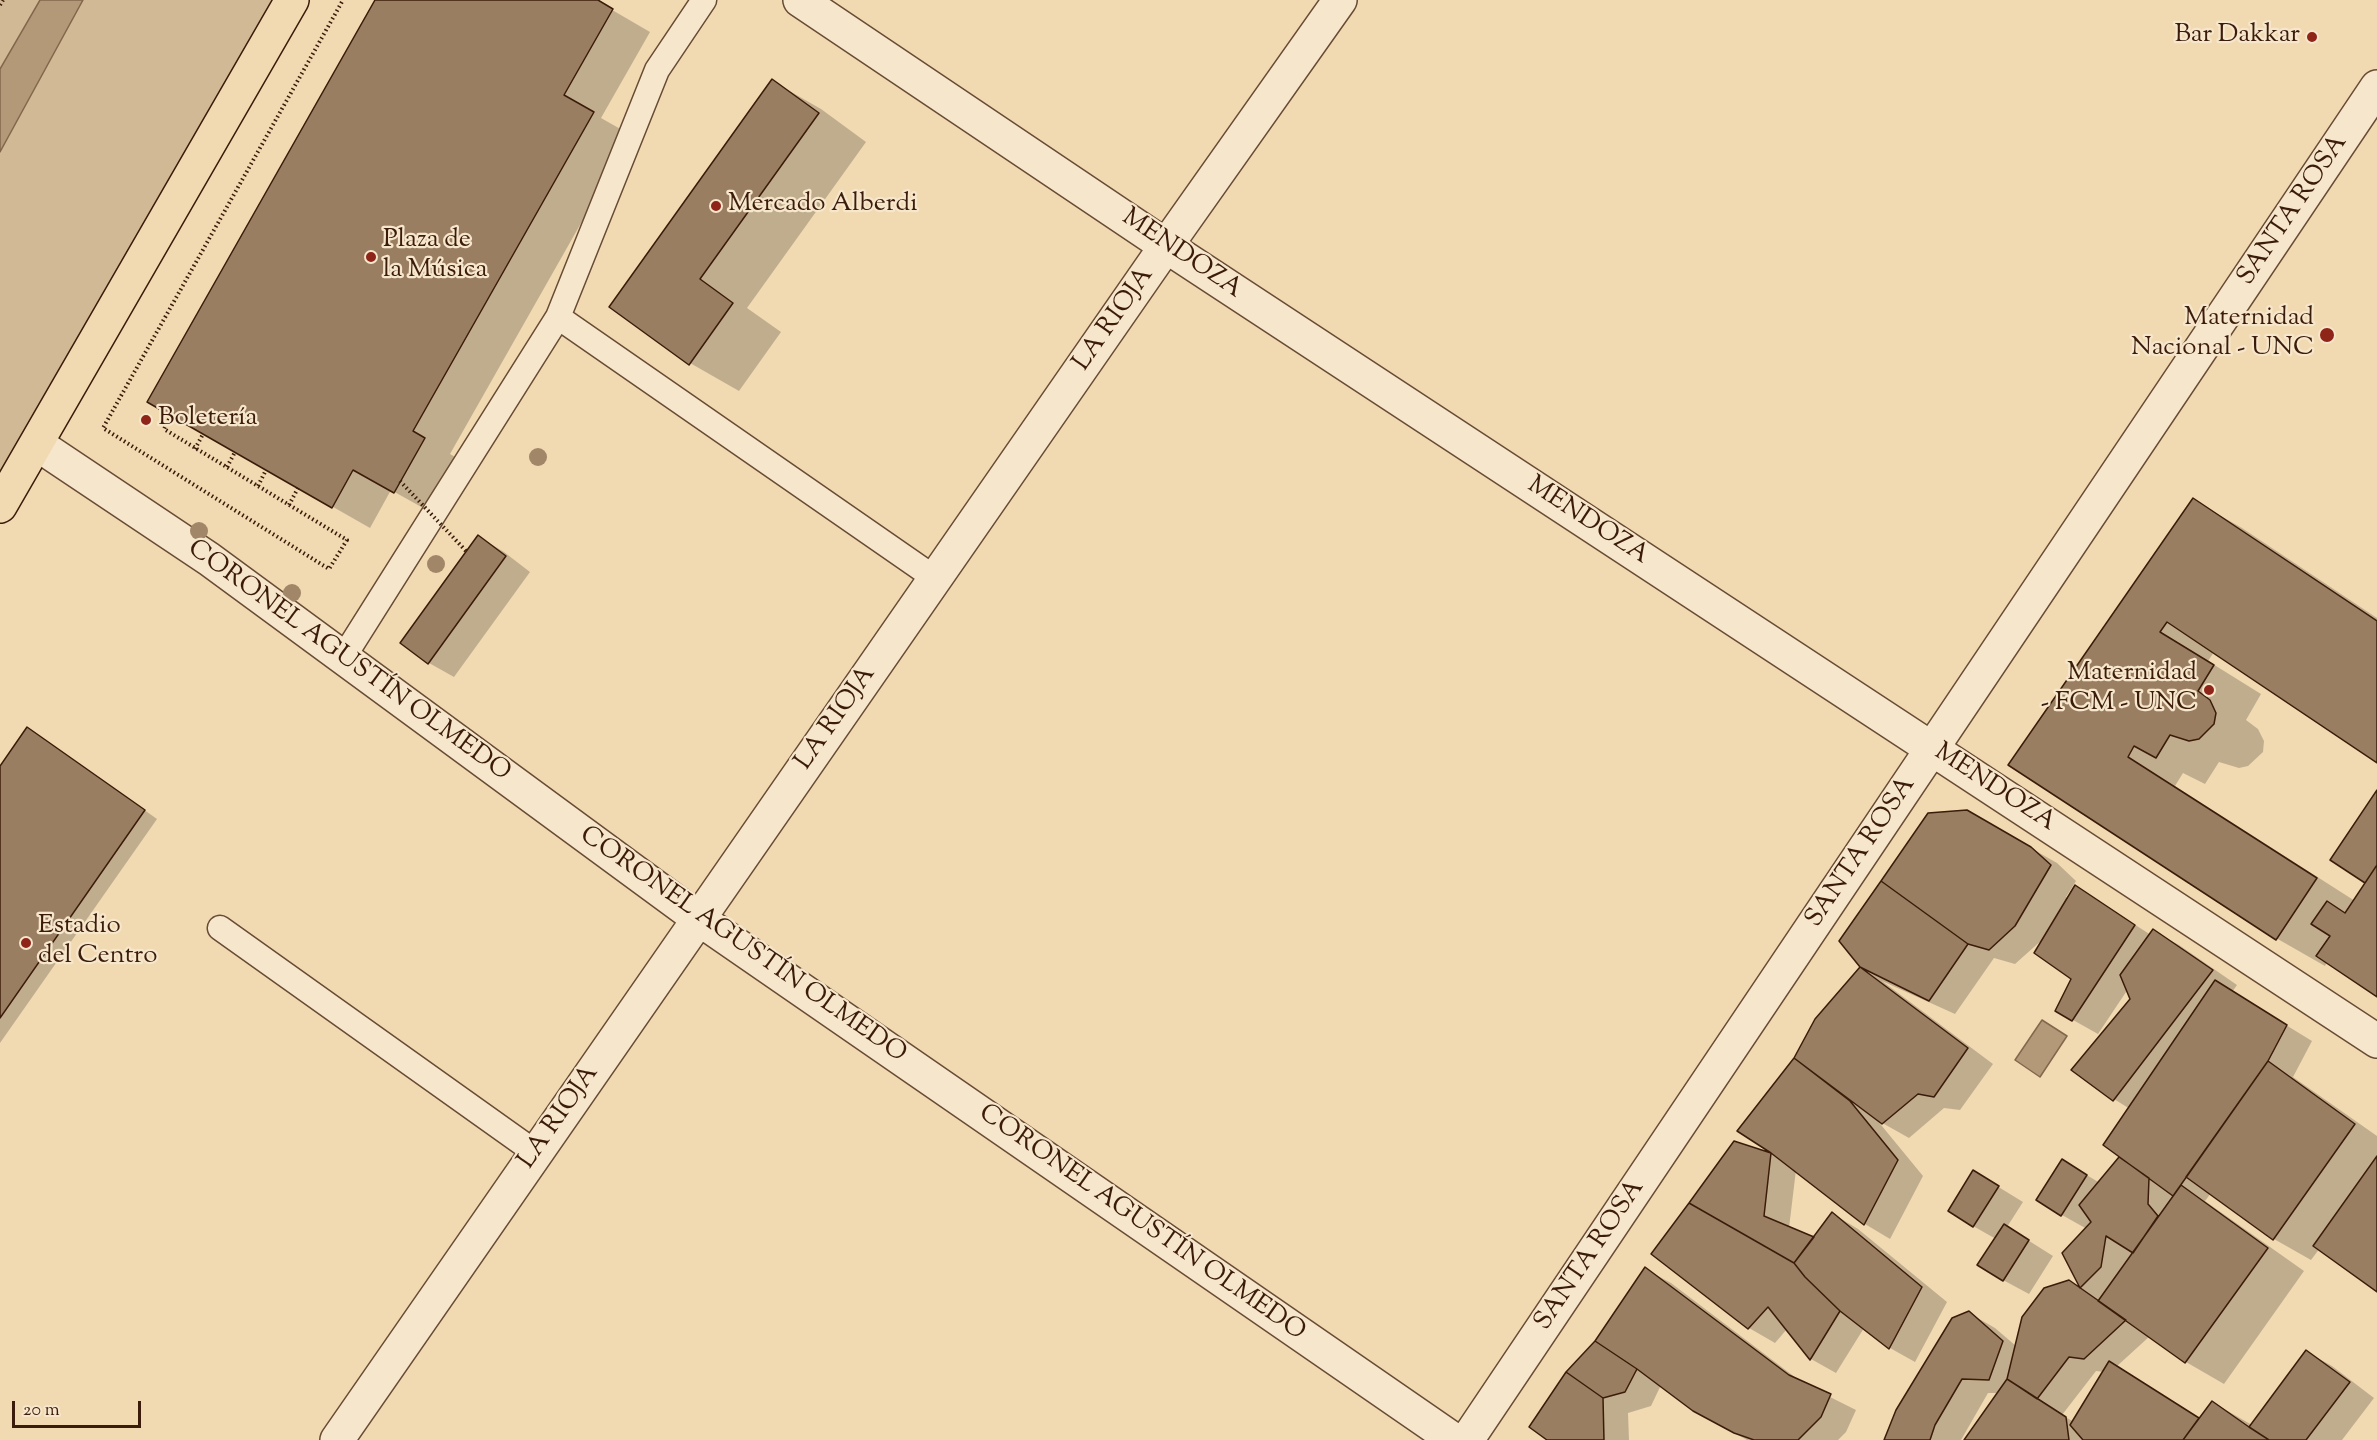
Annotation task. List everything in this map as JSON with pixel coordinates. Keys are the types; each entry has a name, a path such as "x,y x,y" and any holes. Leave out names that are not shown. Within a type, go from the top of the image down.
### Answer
{"main road":[{"path":"0,506 38,444 292,0"}],"street":[{"name":"MENDOZA","path":"800,0 1166,246 2377,1041"},
{"name":"LA RIOJA","path":"337,1440 1166,246 1340,0"},
{"name":"SANTA ROSA","path":"1467,1440 2377,87"},
{"name":"CORONEL AGUSTÍN OLMEDO","path":"38,444 209,559 699,919 1454,1440"}],"lane":[{"path":"343,658 558,317 657,70 698,2"},
{"path":"558,317 936,579"},
{"path":"220,928 537,1153"}],"path":[{"path":"0,5 3,0"},
{"path":"171,416 164,429 346,540 329,568 103,428 344,0"},
{"path":"195,449 203,434"},
{"path":"227,467 235,452"},
{"path":"258,486 266,470"},
{"path":"400,481 466,550"},
{"path":"289,505 298,488"}],"shaded area":[{"path":"0,0 40,0 0,69"},
{"path":"40,0 83,0 0,152 0,69"},
{"path":"83,0 292,0 0,506 0,152"},
{"path":"2042,1020 2067,1036 2040,1077 2015,1060"}],"building":[{"name":"Plaza de la Música","path":"375,0 598,0 613,9 564,95 594,112 413,431 425,438 394,493 353,470 332,508 147,402"},
{"path":"772,79 819,113 700,279 733,303 689,365 609,307"},
{"name":"Maternidad - FCM - UNC","path":"2193,498 2377,621 2377,763 2167,622 2160,632 2214,665 2198,691 2210,700 2216,713 2214,724 2199,739 2189,741 2170,735 2156,758 2134,746 2128,757 2317,878 2276,940 2008,765"},
{"path":"478,535 506,556 428,664 400,643"},
{"name":"Estadio del Centro","path":"27,727 145,810 0,1018 0,766"},
{"path":"2377,790 2377,865 2365,883 2330,860"},
{"path":"1967,810 2031,847 2051,865 2015,926 1989,950 1968,944 1881,881 1928,813"},
{"path":"2377,865 2377,997 2316,956 2330,936 2311,924 2327,901 2345,913"},
{"path":"1881,881 1968,944 1929,1001 1860,967 1839,941"},
{"path":"2075,885 2135,925 2072,1021 2055,1011 2071,979 2034,953"},
{"path":"2153,929 2213,970 2113,1101 2071,1070 2130,999 2120,975"},
{"path":"1860,967 1968,1048 1934,1097 1918,1094 1882,1124 1794,1058 1815,1019"},
{"path":"2215,980 2287,1025 2268,1061 2173,1196 2103,1145"},
{"path":"1794,1058 1850,1101 1898,1160 1864,1225 1771,1153 1737,1131"},
{"path":"2268,1061 2355,1124 2273,1240 2186,1177"},
{"path":"1734,1141 1771,1153 1764,1216 1814,1237 1794,1263 1689,1203"},
{"path":"2377,1156 2377,1292 2313,1246"},
{"path":"2119,1157 2149,1178 2148,1204 2158,1216 2133,1253 2106,1236 2101,1267 2080,1288 2062,1253 2091,1222 2079,1205"},
{"path":"2062,1159 2087,1175 2061,1216 2036,1200"},
{"path":"1973,1170 1999,1186 1973,1227 1948,1211"},
{"path":"2181,1185 2268,1248 2185,1363 2098,1301"},
{"path":"1689,1203 1794,1263 1840,1311 1810,1360 1768,1307 1748,1329 1651,1254"},
{"path":"1832,1212 1922,1287 1889,1349 1840,1311 1794,1263"},
{"path":"2004,1224 2029,1240 2003,1281 1977,1265"},
{"path":"1645,1267 1789,1375 1831,1394 1821,1417 1798,1440 1754,1440 1734,1433 1693,1411 1595,1341"},
{"path":"2069,1280 2126,1320 2084,1359 2069,1357 2037,1399 2007,1379 2022,1317 2044,1288"},
{"path":"1969,1311 2003,1341 1989,1380 1962,1379 1935,1425 1930,1440 1884,1440 1896,1410 1952,1318"},
{"path":"1595,1341 1637,1369 1625,1392 1603,1398 1566,1372"},
{"path":"2306,1350 2350,1382 2306,1440 2269,1440 2249,1427"},
{"path":"2109,1361 2199,1418 2183,1440 2083,1440 2070,1425"},
{"path":"1566,1372 1603,1398 1604,1440 1547,1440 1529,1427"},
{"path":"2007,1379 2066,1417 2069,1440 1964,1440"},
{"path":"2212,1401 2249,1427 2269,1440 2183,1440"}],"place":[{"name":"Bar Dakkar","path":"2312,37"},
{"name":"Mercado Alberdi","path":"716,206"},
{"name":"Plaza de la Música","path":"371,257"},
{"name":"Maternidad Nacional - UNC","path":"2327,335"},
{"name":"Boletería","path":"146,420"},
{"name":"Maternidad - FCM - UNC","path":"2209,690"},
{"name":"Estadio del Centro","path":"26,943"}]}
